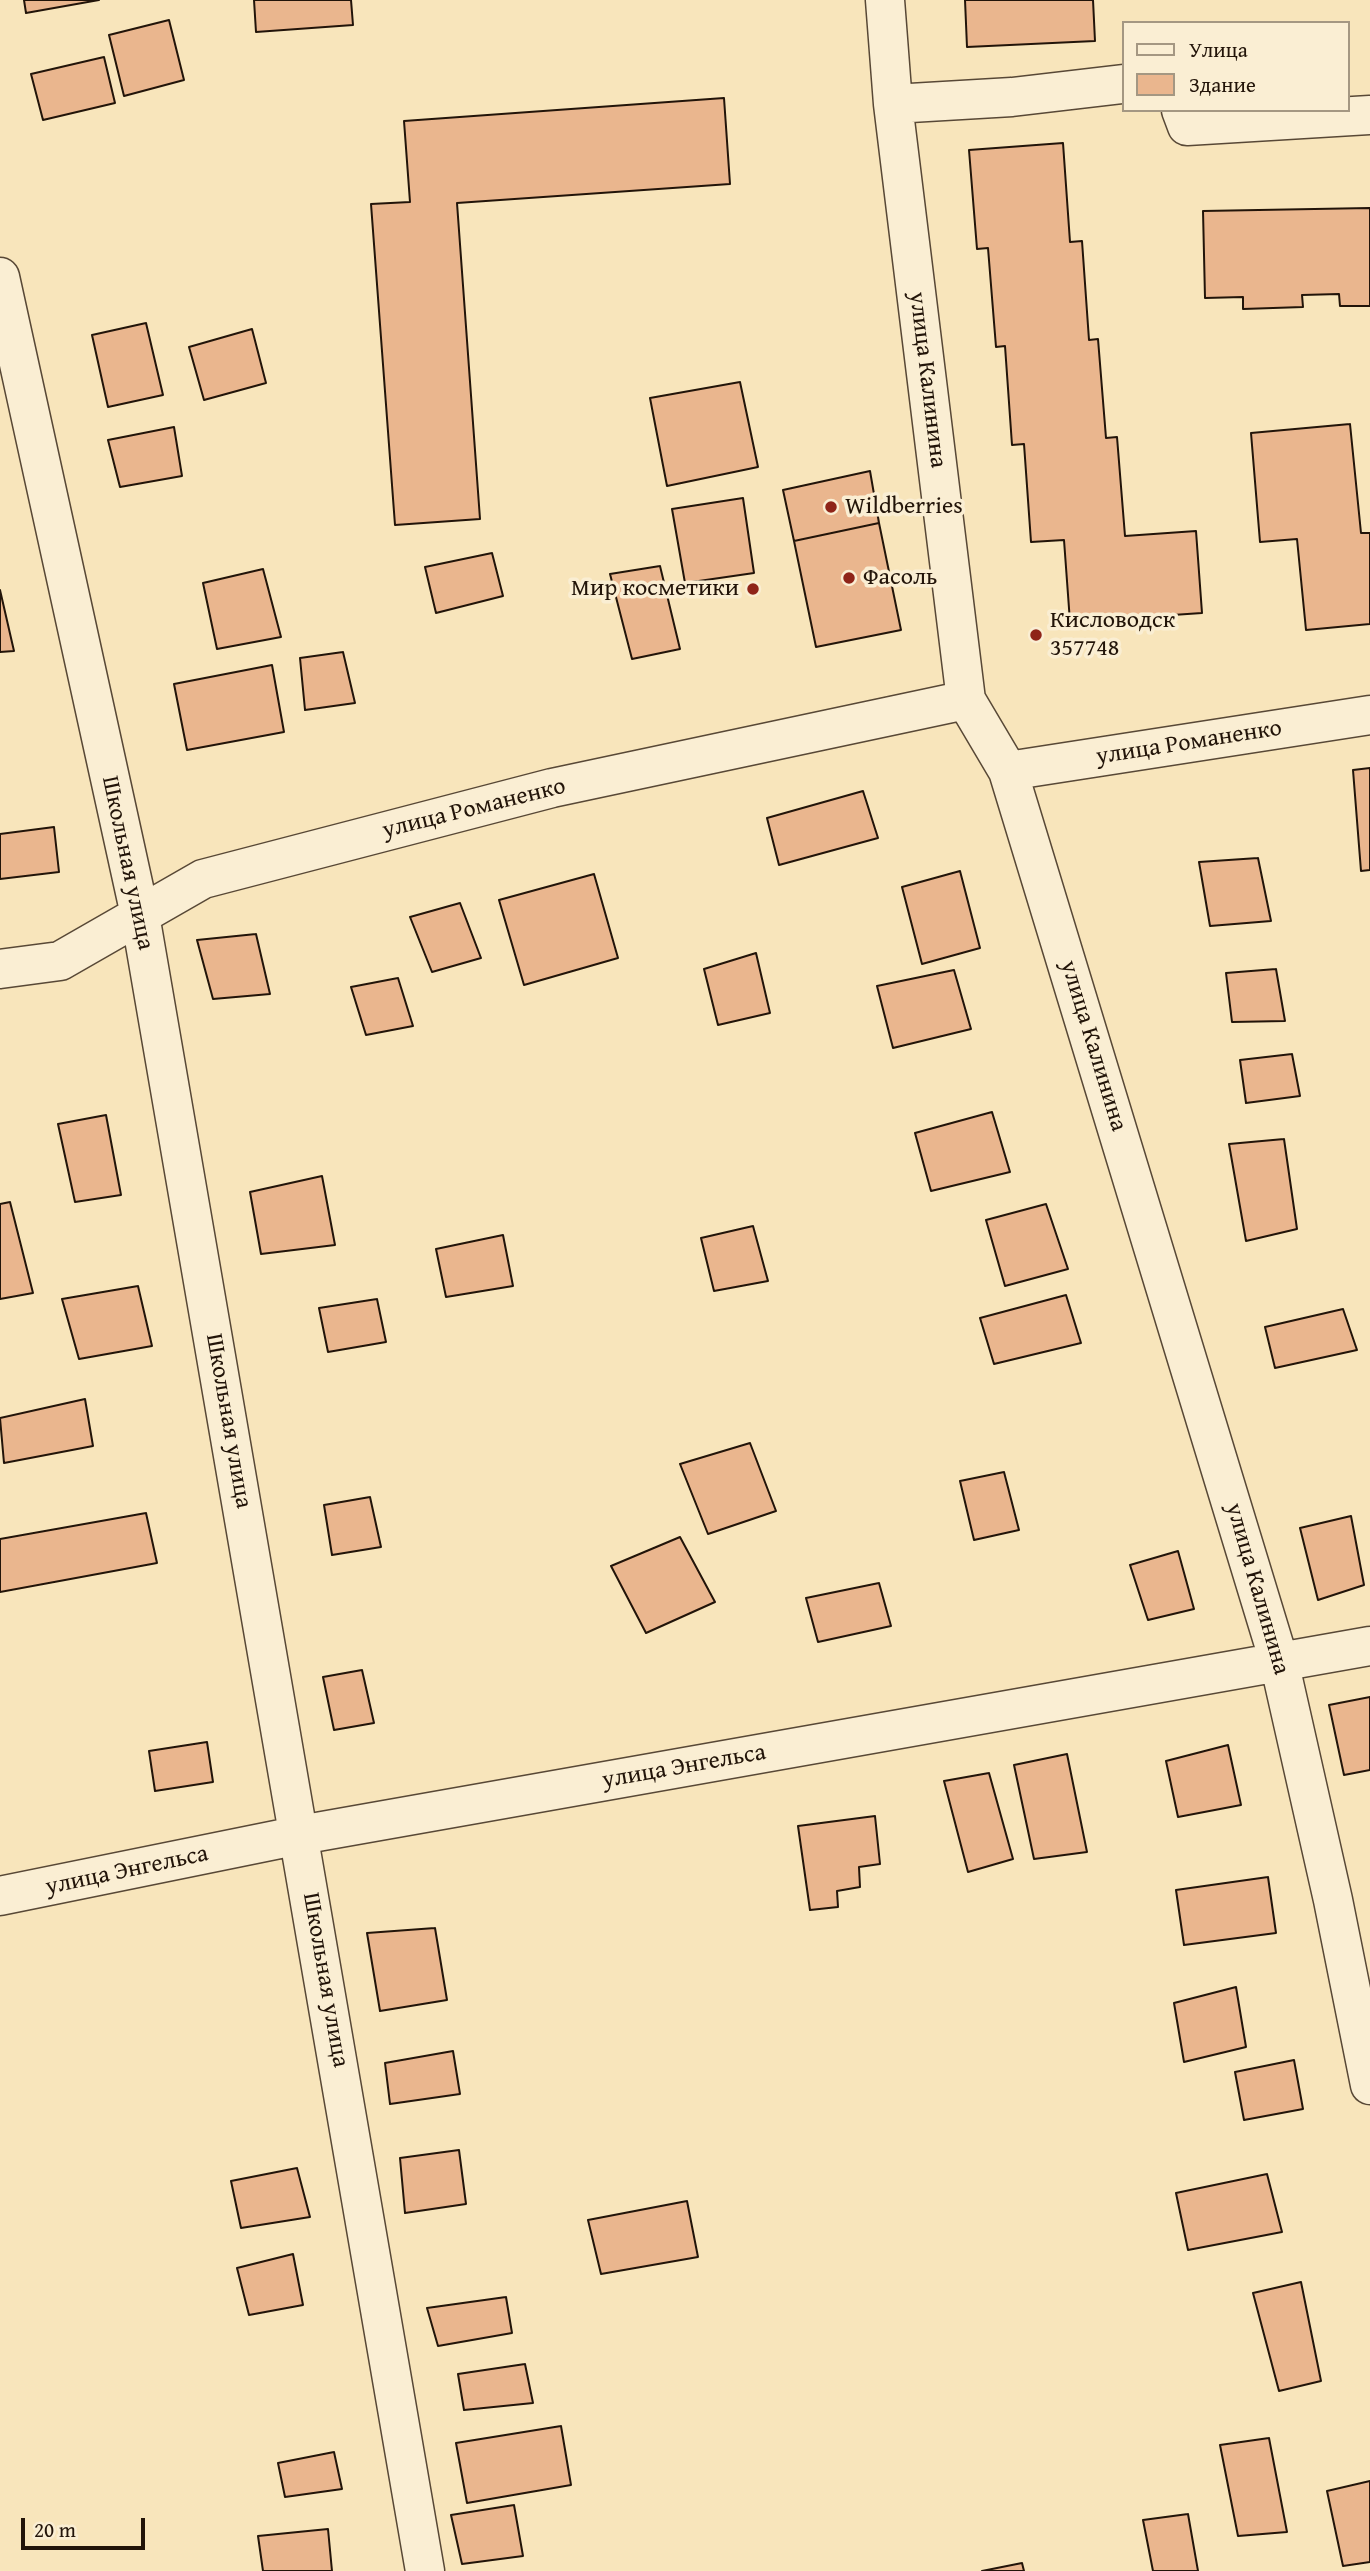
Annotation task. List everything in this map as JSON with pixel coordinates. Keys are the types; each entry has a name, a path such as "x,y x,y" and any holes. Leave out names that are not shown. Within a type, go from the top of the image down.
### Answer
{"street":[{"name":"улица Калинина","path":"885,0 893,104 966,700 1008,771 1279,1661 1334,1900 1370,2085"},
{"path":"893,104 1012,97 1122,84"},
{"path":"1182,112 1187,126 1370,115"},
{"name":"Школьная улица","path":"0,277 140,915 425,2571"},
{"name":"улица Романенко","path":"0,969 60,961 203,879 552,788 966,700"},
{"name":"улица Романенко","path":"1008,771 1370,715"},
{"name":"улица Энгельса","path":"0,1896 300,1835 1370,1646"}],"building":[{"path":"24,0 99,0 26,13"},
{"path":"254,0 351,0 353,25 256,32"},
{"path":"965,0 1093,0 1095,41 967,47"},
{"path":"169,20 184,80 124,96 109,35"},
{"path":"104,57 115,103 43,120 31,74"},
{"path":"724,98 730,184 457,203 480,519 395,525 371,204 410,202 404,121"},
{"path":"1063,143 1070,242 1082,241 1089,340 1098,339 1106,438 1117,437 1125,536 1196,531 1202,613 1070,622 1064,540 1031,542 1024,444 1012,445 1005,346 996,347 988,248 977,249 969,150"},
{"path":"1370,208 1370,306 1340,306 1339,294 1302,295 1303,307 1243,309 1243,297 1205,298 1203,211"},
{"path":"146,323 163,395 108,407 92,335"},
{"path":"252,329 266,383 204,400 189,347"},
{"path":"740,382 758,467 667,486 650,398"},
{"path":"1350,424 1361,533 1370,533 1370,624 1306,630 1297,539 1260,542 1251,433"},
{"path":"174,427 182,476 120,487 108,440"},
{"name":"Wildberries","path":"870,471 879,523 794,541 783,490"},
{"path":"743,498 754,573 685,583 672,509"},
{"path":"879,523 901,630 816,647 794,541"},
{"path":"492,553 503,596 436,613 425,567"},
{"path":"660,566 680,649 632,659 610,574"},
{"path":"263,569 281,637 217,649 203,583"},
{"path":"0,590 14,651 0,652"},
{"path":"343,652 355,703 305,710 300,658"},
{"path":"272,665 284,732 187,750 174,684"},
{"path":"1370,768 1370,870 1361,871 1353,770"},
{"path":"863,791 878,838 779,865 767,818"},
{"path":"54,827 59,872 0,879 0,834"},
{"path":"1258,858 1271,921 1210,926 1199,862"},
{"path":"960,871 980,948 922,964 902,887"},
{"path":"594,874 618,958 524,985 499,900"},
{"path":"460,903 481,958 432,972 410,917"},
{"path":"256,934 270,994 213,999 197,940"},
{"path":"756,953 770,1013 718,1025 704,969"},
{"path":"1276,969 1285,1021 1232,1022 1226,973"},
{"path":"954,970 971,1029 893,1048 877,986"},
{"path":"398,978 413,1026 366,1035 351,987"},
{"path":"1292,1054 1300,1096 1246,1103 1240,1060"},
{"path":"992,1112 1010,1172 931,1191 915,1133"},
{"path":"106,1115 121,1195 75,1202 58,1124"},
{"path":"1284,1139 1297,1229 1246,1241 1229,1144"},
{"path":"322,1176 335,1245 261,1254 250,1192"},
{"path":"10,1202 33,1293 0,1299 0,1204"},
{"path":"1046,1204 1068,1269 1005,1286 986,1220"},
{"path":"753,1226 768,1281 714,1291 701,1238"},
{"path":"503,1235 513,1286 446,1297 436,1249"},
{"path":"138,1286 152,1346 79,1359 62,1299"},
{"path":"1066,1295 1081,1343 994,1364 980,1318"},
{"path":"377,1299 386,1342 328,1352 319,1308"},
{"path":"1343,1309 1357,1350 1275,1368 1265,1327"},
{"path":"85,1399 93,1446 4,1463 0,1418"},
{"path":"750,1443 776,1511 708,1534 680,1464"},
{"path":"1004,1472 1019,1530 974,1540 960,1481"},
{"path":"370,1497 381,1547 332,1555 324,1505"},
{"path":"146,1513 157,1563 0,1592 0,1539"},
{"path":"1351,1516 1364,1585 1318,1600 1300,1528"},
{"path":"680,1537 715,1602 646,1633 611,1566"},
{"path":"1178,1551 1194,1609 1148,1620 1130,1565"},
{"path":"879,1583 891,1626 818,1642 806,1598"},
{"path":"362,1670 374,1723 334,1730 323,1677"},
{"path":"1370,1697 1370,1770 1344,1775 1329,1705"},
{"path":"207,1742 213,1782 155,1791 149,1751"},
{"path":"1228,1745 1241,1805 1178,1817 1166,1761"},
{"path":"1067,1754 1087,1852 1034,1859 1014,1765"},
{"path":"989,1773 1013,1859 968,1872 944,1781"},
{"path":"875,1816 880,1864 859,1867 860,1887 837,1891 838,1907 810,1910 798,1826"},
{"path":"1268,1877 1276,1933 1184,1945 1176,1890"},
{"path":"435,1928 447,2000 380,2011 367,1933"},
{"path":"1236,1987 1246,2047 1184,2062 1174,2003"},
{"path":"453,2051 460,2094 390,2104 385,2063"},
{"path":"1294,2060 1303,2109 1244,2120 1235,2072"},
{"path":"459,2150 466,2204 405,2213 400,2158"},
{"path":"297,2168 310,2217 241,2228 231,2181"},
{"path":"1267,2174 1282,2232 1188,2250 1176,2193"},
{"path":"687,2201 698,2257 601,2274 588,2220"},
{"path":"293,2254 303,2305 249,2315 237,2268"},
{"path":"1301,2282 1321,2381 1279,2391 1253,2293"},
{"path":"506,2297 512,2333 438,2346 427,2308"},
{"path":"525,2364 533,2403 464,2410 458,2374"},
{"path":"561,2426 571,2485 467,2503 456,2443"},
{"path":"1269,2438 1287,2532 1238,2536 1220,2445"},
{"path":"334,2452 342,2489 285,2497 278,2463"},
{"path":"1370,2481 1370,2562 1343,2566 1327,2491"},
{"path":"514,2505 523,2556 462,2564 451,2515"},
{"path":"1188,2514 1198,2571 1153,2571 1143,2520"},
{"path":"328,2529 332,2571 263,2571 258,2536"},
{"path":"1022,2563 1024,2571 982,2571"}],"place":[{"name":"Wildberries","path":"831,507"},
{"name":"Фасоль","path":"849,578"},
{"name":"Мир косметики","path":"753,589"},
{"name":"Кисловодск 357748","path":"1036,635"}]}
